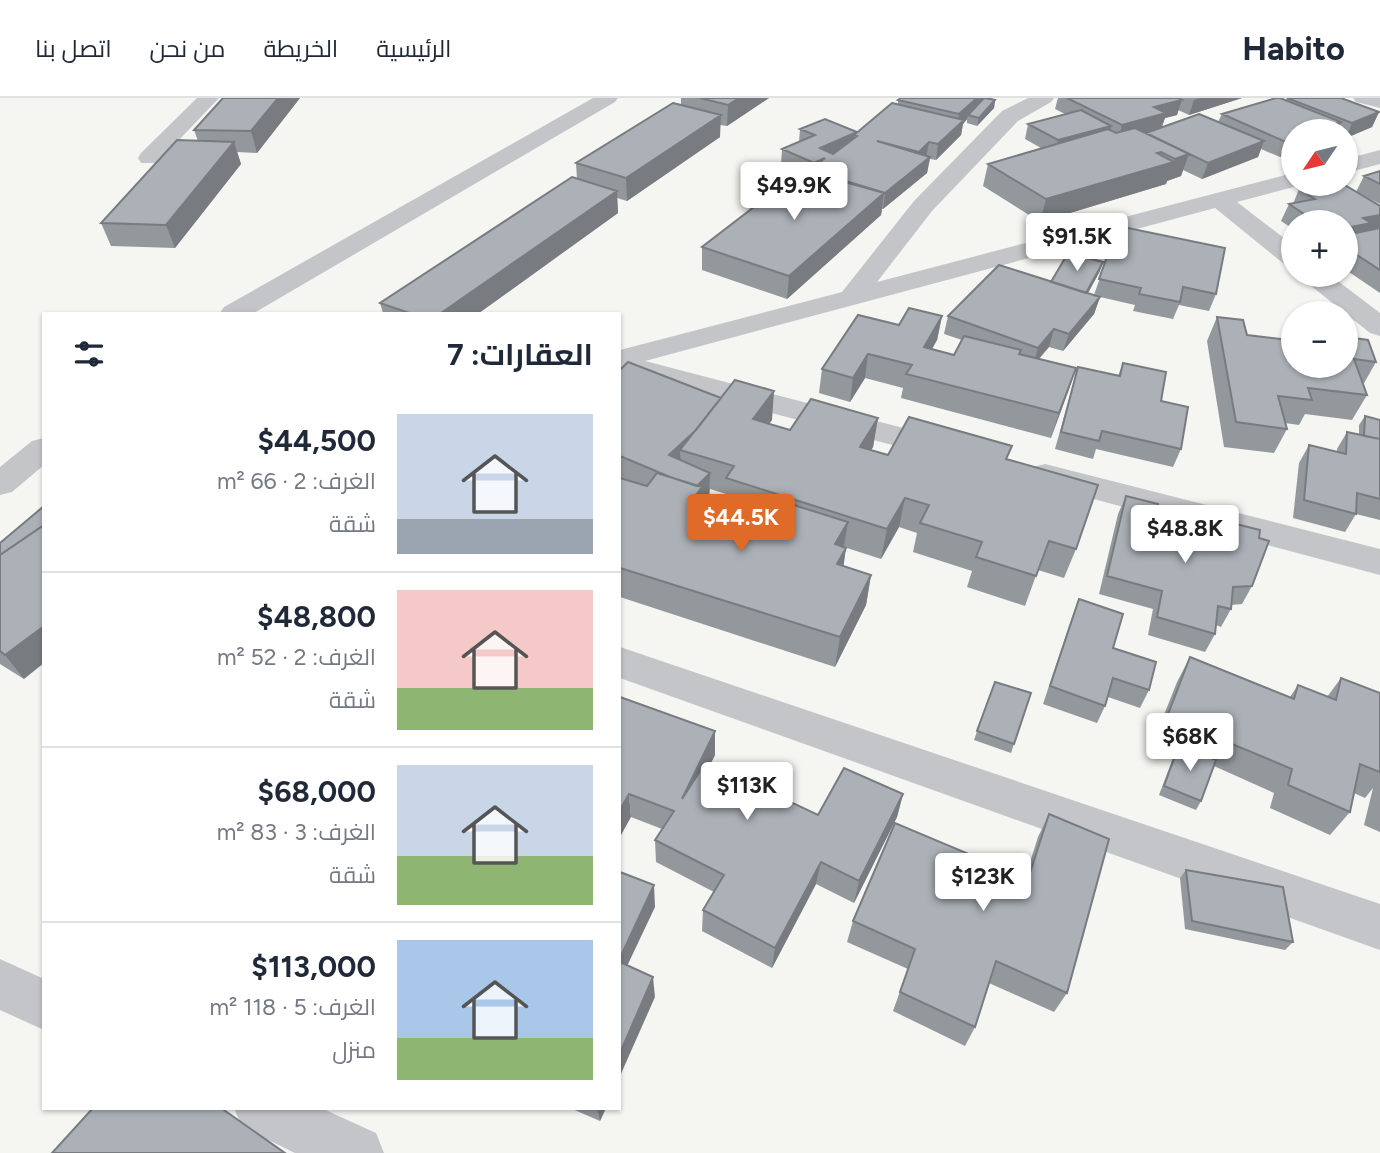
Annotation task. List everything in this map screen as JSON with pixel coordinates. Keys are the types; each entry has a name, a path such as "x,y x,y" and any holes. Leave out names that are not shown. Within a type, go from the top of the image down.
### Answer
{"street":[{"path":"149,158 209,98"},
{"path":"238,312 273,304 608,98"},
{"path":"852,297 923,206 1010,116 1044,98"},
{"path":"1363,98 1380,102"},
{"path":"1358,163 1380,157"},
{"path":"621,361 1281,183"},
{"path":"1218,199 1281,249"},
{"path":"1329,287 1380,327"},
{"path":"621,361 980,458"},
{"path":"0,484 42,450"},
{"path":"1020,468 1380,562"},
{"path":"621,662 1380,927"},
{"path":"0,984 42,1004"},
{"path":"265,1110 356,1153"}],"building":[{"path":"223,98 278,98 251,131 194,130"},
{"path":"700,98 739,98 728,105"},
{"path":"977,98 959,114 898,100"},
{"path":"984,98 995,100 979,118 968,115"},
{"path":"1067,98 1182,100 1154,107 1166,113 1122,125"},
{"path":"1280,98 1333,119 1281,119 1281,140 1222,114"},
{"path":"1287,98 1341,98 1379,112 1358,121 1342,119"},
{"path":"673,103 721,115 626,178 576,163"},
{"path":"892,103 964,120 938,144 929,142 919,152 877,141 930,157 885,193 810,170 825,158 814,163 782,149 815,135 800,129 825,119 857,132 820,148 833,154"},
{"path":"1081,110 1111,126 1058,140 1028,124"},
{"path":"1199,114 1264,141 1208,163 1146,133"},
{"path":"1135,128 1189,154 1175,159 1161,152 1157,153 1174,162 1046,199 988,164 1108,129 1116,133"},
{"path":"177,140 234,142 166,225 101,223"},
{"path":"802,170 884,193 789,276 702,247"},
{"path":"1380,171 1380,184 1364,176"},
{"path":"572,177 617,191 442,312 406,312 380,303"},
{"path":"1358,193 1380,206 1380,215 1363,218 1371,223 1358,226 1358,210 1298,210 1289,204 1315,199 1310,196 1358,196"},
{"path":"1118,226 1225,248 1216,294 1183,287 1180,302 1139,294 1141,288 1099,279"},
{"path":"1380,228 1380,270 1358,256 1358,233"},
{"path":"1068,253 1103,262 1086,293 1051,282"},
{"path":"999,265 1100,297 1069,334 1054,329 1038,348 948,316"},
{"path":"909,308 942,316 924,347 954,355 964,336 1021,350 1019,354 1076,368 1059,413 906,374 912,365 868,354 853,378 822,369 858,315 899,325"},
{"path":"1217,317 1243,320 1247,335 1281,339 1281,378 1358,378 1358,370 1367,395 1308,388 1312,400 1278,396 1287,429 1236,422"},
{"path":"1358,339 1368,340 1376,362 1358,360"},
{"path":"628,362 721,398 696,430 669,455 710,473 697,486 621,456 621,369"},
{"path":"1123,363 1166,372 1161,401 1188,407 1181,449 1102,431 1099,441 1061,432 1078,367 1120,376"},
{"path":"735,380 774,391 753,419 790,430 811,399 878,418 860,447 888,455 909,417 1012,446 1006,459 1098,485 1076,549 1049,541 1036,576 976,557 982,542 920,523 929,505 905,498 887,529 726,478 734,466 680,450"},
{"path":"1365,416 1380,420 1380,439 1364,436"},
{"path":"1347,432 1380,439 1380,499 1357,493 1356,514 1304,500 1309,445 1346,454"},
{"path":"657,473 702,487 691,502 722,512 711,527 725,531 745,501 778,511 784,502 848,522 835,544 846,548 837,564 871,575 840,637 621,568 621,478 647,486"},
{"path":"1126,496 1158,504 1153,529 1220,547 1224,521 1260,530 1259,538 1269,541 1252,586 1233,587 1231,609 1218,606 1215,634 1157,617 1162,591 1107,576"},
{"path":"42,508 42,526 0,555 0,543"},
{"path":"42,526 42,627 5,655 0,651 0,555"},
{"path":"1079,599 1123,614 1113,648 1156,662 1149,690 1113,678 1105,706 1050,686"},
{"path":"1190,657 1294,699 1298,685 1336,700 1341,678 1380,693 1380,772 1360,764 1350,812 1288,785 1292,769 1167,717"},
{"path":"995,682 1031,693 1014,744 977,731"},
{"path":"621,697 715,731 682,799 706,762 818,815 844,768 903,794 859,881 821,862 775,948 703,910 724,875 655,840 674,811 629,794 621,808"},
{"path":"1179,745 1216,760 1201,801 1164,786"},
{"path":"1049,814 1109,839 1067,993 996,961 975,1027 900,992 915,949 853,921 895,823 1028,879"},
{"path":"1186,870 1283,887 1293,942 1192,921"},
{"path":"621,872 654,885 621,956"},
{"path":"621,962 653,977 621,1051"},
{"path":"91,1110 224,1110 285,1153 52,1153"}]}
